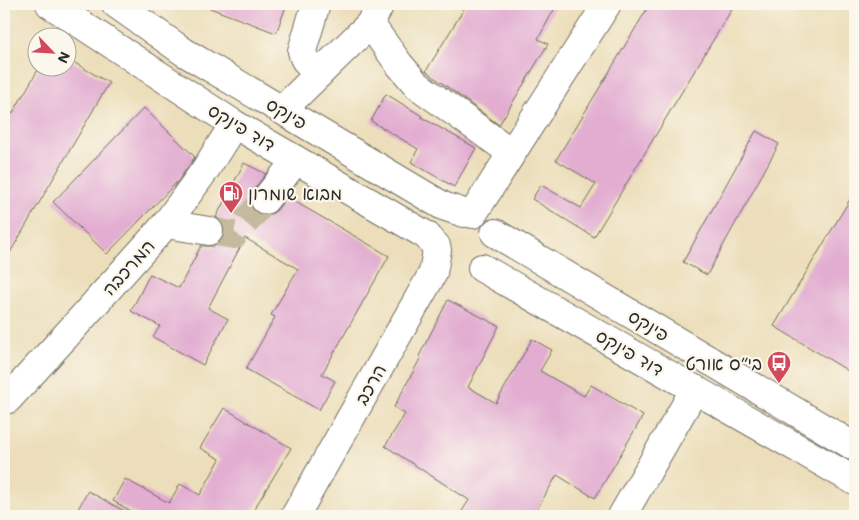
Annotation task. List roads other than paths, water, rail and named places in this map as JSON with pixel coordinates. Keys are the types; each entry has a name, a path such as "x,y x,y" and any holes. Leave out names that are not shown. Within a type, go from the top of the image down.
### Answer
{"street":[{"name":"דוד פינקס","path":"50,4 234,124 426,235 437,248"},
{"name":"פינקס","path":"116,4 184,52 443,206 469,213"},
{"path":"316,4 302,51 306,62 319,74"},
{"path":"469,213 512,153 607,4"},
{"path":"282,110 319,74 375,14 398,64 417,85 512,153"},
{"name":"המרכבה","path":"8,399 166,224 205,170 234,124"},
{"path":"265,200 296,160"},
{"path":"469,213 482,218 490,224 495,233 495,252 490,261 475,272 457,272 449,268 443,262 437,248 436,237 440,229 454,215 469,213"},
{"path":"166,224 209,231"},
{"name":"פינקס","path":"495,233 855,447"},
{"name":"הרכב","path":"295,516 434,273 437,248"},
{"name":"דוד פינקס","path":"482,268 855,482"},
{"path":"622,516 695,389"}],"tunnel":[{"path":"209,231 234,235 265,200"}],"place":[{"name":"מבוא שומרון","path":"231,214"},
{"name":"בי״ס אורט","path":"779,384"}]}
